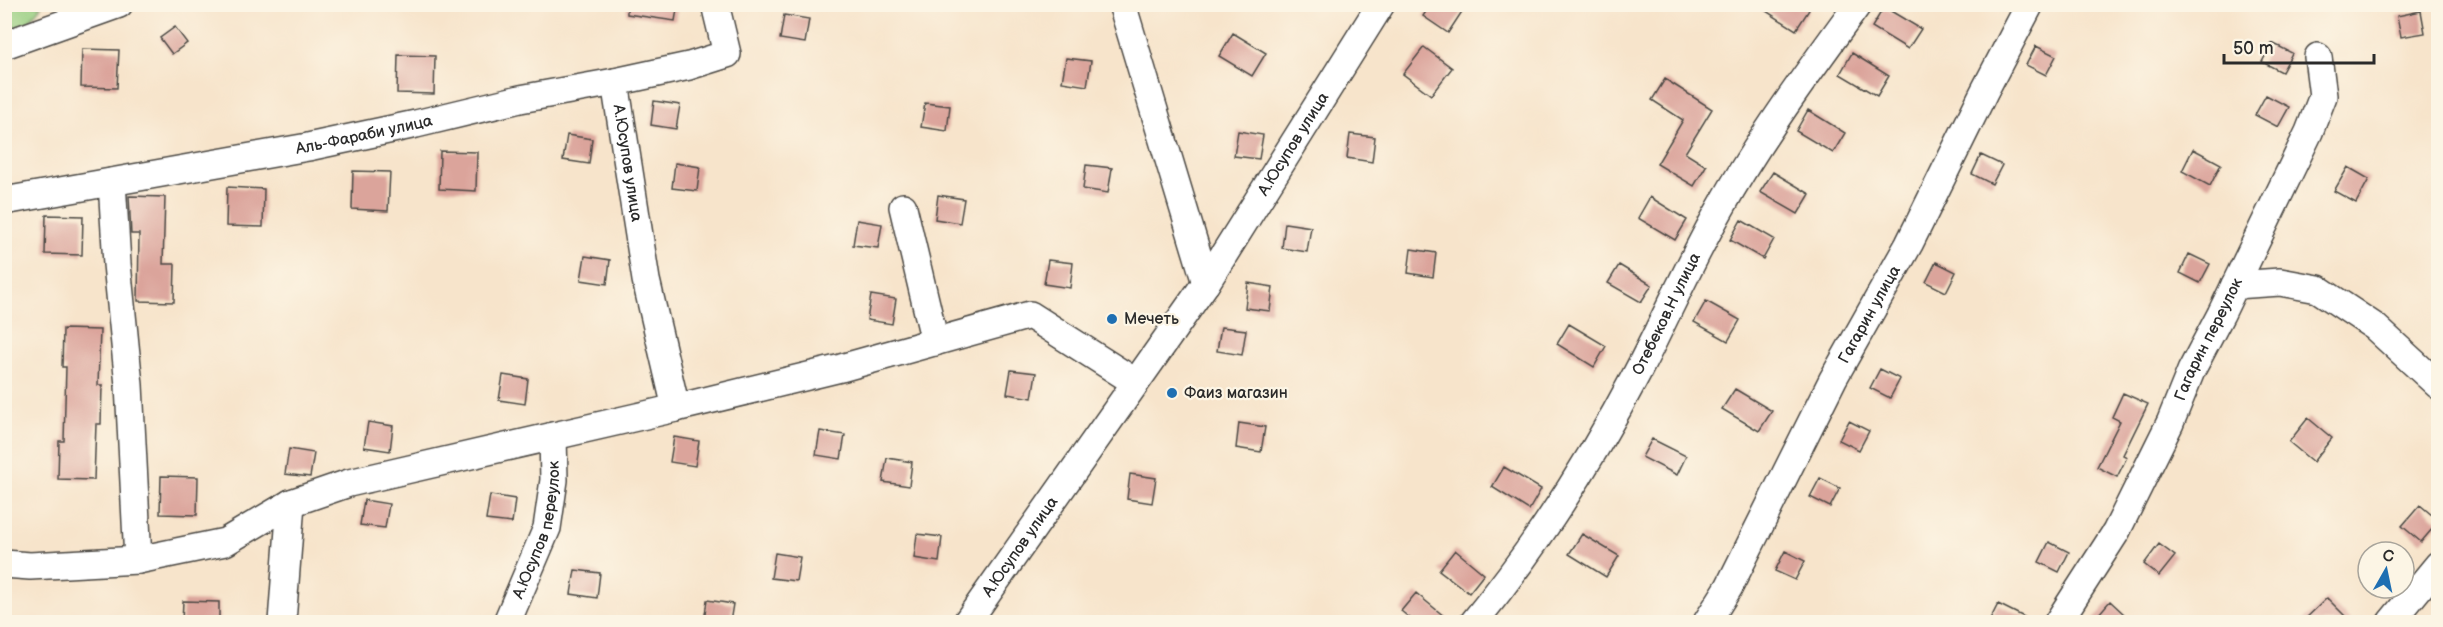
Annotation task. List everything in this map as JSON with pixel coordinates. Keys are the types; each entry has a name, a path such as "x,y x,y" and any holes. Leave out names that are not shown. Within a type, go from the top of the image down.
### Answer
{"street":[{"path":"4,45 72,14 119,4"},
{"name":"А.Юсупов улица","path":"676,408 646,280 615,82 689,66 727,54 715,4"},
{"path":"1122,4 1206,283"},
{"name":"А.Юсупов улица","path":"967,622 1206,283 1381,4"},
{"name":"Отебеков.Н улица","path":"1474,622 1518,568 1592,454 1637,373 1719,209 1780,115 1858,4"},
{"name":"Гагарин улица","path":"1707,622 1728,587 1833,379 1909,244 2030,4"},
{"name":"Гагарин переулок","path":"2061,617 2116,532 2170,423 2191,371 2309,132 2323,96 2318,57"},
{"name":"Аль-Фараби улица","path":"4,201 308,147 520,99 615,82"},
{"path":"112,182 117,264 130,396 138,560"},
{"path":"903,207 935,342"},
{"path":"2235,285 2280,282 2318,289 2375,327 2439,385"},
{"path":"4,564 30,566 138,560 225,542 291,503 349,483 676,408 935,342 1030,315 1135,382"},
{"name":"А.Юсупов переулок","path":"507,622 547,528 554,480 553,436"},
{"path":"282,622 291,503"},
{"path":"2391,622 2439,565"}],"green space":[{"path":"4,5 42,5 28,23 5,32"}],"building":[{"path":"627,4 678,4 675,21 627,14"},
{"path":"1431,4 1467,4 1448,33 1423,16"},
{"path":"1755,4 1801,4 1809,10 1796,30"},
{"path":"1884,7 1921,29 1908,49 1872,27"},
{"path":"2421,11 2425,33 2401,37 2397,16"},
{"path":"784,15 809,19 805,43 780,39"},
{"path":"175,27 187,43 172,54 160,38"},
{"path":"1233,33 1266,53 1252,76 1219,56"},
{"path":"2272,43 2292,53 2282,72 2262,62"},
{"path":"2036,46 2056,56 2046,75 2026,65"},
{"path":"1424,47 1452,68 1431,95 1403,74"},
{"path":"82,49 119,50 117,88 81,87"},
{"path":"1852,53 1889,76 1877,96 1840,74"},
{"path":"398,55 435,56 434,94 397,93"},
{"path":"1066,58 1091,61 1087,86 1062,82"},
{"path":"1665,79 1712,109 1685,153 1706,166 1694,186 1657,164 1683,120 1652,100"},
{"path":"2266,95 2289,107 2278,127 2255,115"},
{"path":"654,101 680,105 676,129 651,125"},
{"path":"925,103 950,106 947,131 921,127"},
{"path":"1808,110 1845,133 1833,153 1796,131"},
{"path":"1238,131 1263,135 1259,159 1234,156"},
{"path":"1350,134 1375,137 1372,162 1347,158"},
{"path":"567,135 592,139 589,164 563,160"},
{"path":"2193,149 2221,164 2210,186 2182,171"},
{"path":"440,151 477,152 476,191 439,189"},
{"path":"1981,155 2002,165 1992,184 1972,174"},
{"path":"675,163 700,167 697,191 672,188"},
{"path":"1086,165 1112,168 1108,193 1083,189"},
{"path":"2348,167 2369,179 2356,203 2334,191"},
{"path":"353,171 390,172 388,211 352,209"},
{"path":"1773,172 1810,194 1798,214 1760,192"},
{"path":"227,187 264,189 263,227 226,226"},
{"path":"938,195 964,199 960,223 935,219"},
{"path":"129,196 165,197 163,264 175,264 174,302 138,301 139,234 131,234"},
{"path":"1650,197 1687,220 1675,240 1638,218"},
{"path":"46,215 83,216 82,255 45,254"},
{"path":"857,220 882,224 878,248 853,245"},
{"path":"1741,220 1774,239 1763,259 1730,240"},
{"path":"1285,223 1311,227 1307,252 1282,248"},
{"path":"1411,249 1436,253 1433,277 1408,273"},
{"path":"2189,254 2210,264 2200,283 2180,273"},
{"path":"585,256 610,260 607,284 581,280"},
{"path":"1048,260 1073,263 1070,288 1044,284"},
{"path":"1936,262 1956,272 1946,292 1926,282"},
{"path":"1619,265 1652,285 1641,302 1608,283"},
{"path":"1248,283 1273,287 1270,311 1245,308"},
{"path":"871,295 896,299 892,324 867,320"},
{"path":"1706,301 1740,320 1728,341 1694,322"},
{"path":"1569,324 1606,346 1594,367 1557,344"},
{"path":"1221,327 1246,330 1242,355 1217,351"},
{"path":"63,329 100,330 98,385 102,385 101,424 96,424 94,480 58,479 59,441 64,441 66,367 62,367"},
{"path":"1880,369 1900,379 1890,398 1870,388"},
{"path":"1011,370 1036,373 1032,398 1007,394"},
{"path":"503,375 528,379 525,404 499,400"},
{"path":"1735,389 1772,411 1759,431 1722,409"},
{"path":"2123,393 2148,404 2123,455 2127,457 2117,477 2097,467 2120,421 2112,417"},
{"path":"2308,418 2332,438 2313,462 2289,442"},
{"path":"1849,421 1869,431 1859,450 1839,440"},
{"path":"368,422 393,426 390,451 364,447"},
{"path":"1239,423 1265,427 1261,452 1236,448"},
{"path":"820,431 845,435 841,459 816,455"},
{"path":"674,437 699,441 695,466 670,462"},
{"path":"1652,439 1686,456 1677,475 1642,457"},
{"path":"289,449 314,453 310,477 285,474"},
{"path":"887,458 912,462 909,486 883,482"},
{"path":"1504,467 1541,489 1529,510 1492,487"},
{"path":"1130,474 1156,478 1152,503 1127,499"},
{"path":"161,476 198,477 197,515 160,514"},
{"path":"1820,478 1840,488 1830,507 1810,497"},
{"path":"490,495 515,499 512,523 486,520"},
{"path":"364,500 389,504 385,528 360,525"},
{"path":"2420,505 2439,521 2421,542 2402,526"},
{"path":"917,534 942,537 939,562 914,558"},
{"path":"1582,534 1619,556 1606,577 1569,554"},
{"path":"2049,542 2069,552 2059,572 2039,562"},
{"path":"2159,544 2175,556 2159,576 2144,564"},
{"path":"1455,550 1484,574 1469,593 1439,570"},
{"path":"1785,551 1805,561 1795,580 1775,571"},
{"path":"775,553 800,557 796,581 771,578"},
{"path":"575,570 600,573 597,598 571,594"},
{"path":"1416,593 1451,622 1415,622 1401,611"},
{"path":"2327,598 2351,622 2302,622"},
{"path":"707,600 733,604 730,622 704,622"},
{"path":"183,601 219,602 219,622 182,622"},
{"path":"2110,601 2124,614 2117,622 2092,622"},
{"path":"1998,604 2034,622 1989,622"}],"place":[{"name":"Мечеть","path":"1112,319"},
{"name":"Фаиз магазин","path":"1172,393"}]}
